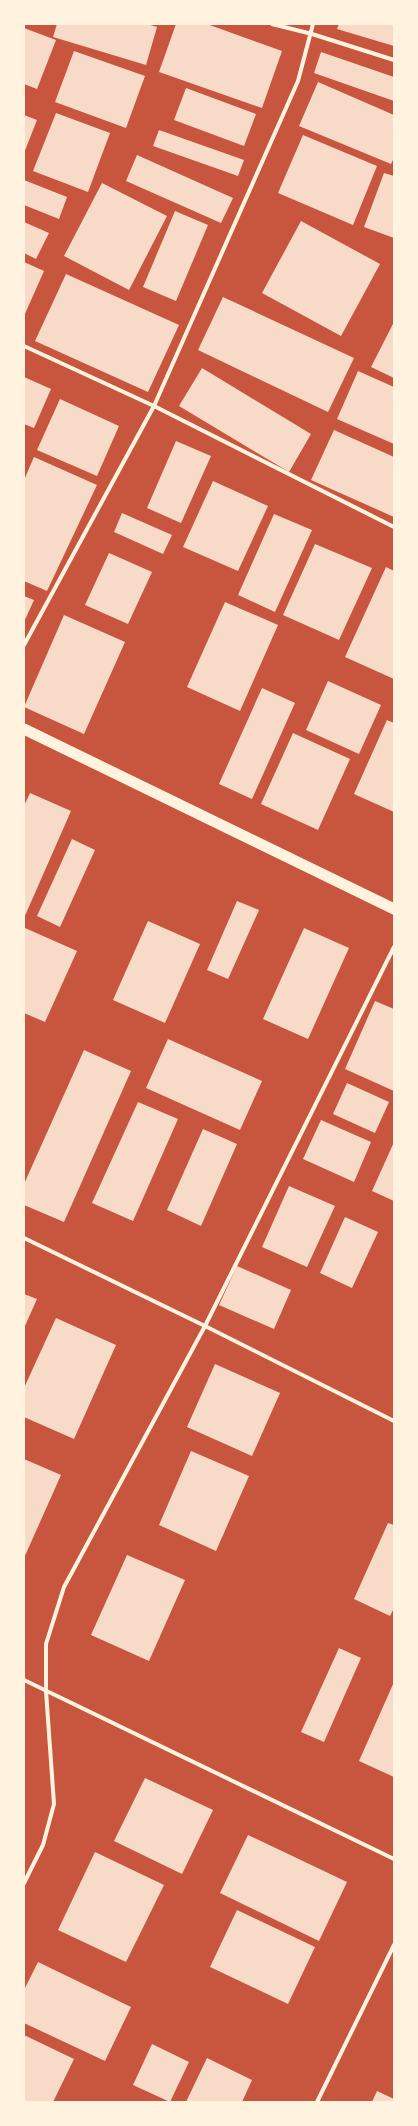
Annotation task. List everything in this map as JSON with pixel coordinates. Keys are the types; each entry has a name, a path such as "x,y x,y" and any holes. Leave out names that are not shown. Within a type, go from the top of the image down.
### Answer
{"highway":[{"path":"24,729 394,909"}],"street":[{"path":"272,24 312,34 394,60"},
{"path":"24,645 154,406 298,81 312,34 313,24"},
{"path":"24,346 154,406 394,527"},
{"path":"24,1883 43,1845 54,1804 46,1691 46,1644 64,1587 205,1326 394,947"},
{"path":"24,1238 394,1420"},
{"path":"24,1680 394,1859"},
{"path":"317,2102 394,1945"}],"building":[{"path":"57,24 147,24 157,27 146,65 53,37"},
{"path":"176,24 207,24 282,51 262,108 159,72"},
{"path":"339,24 394,24 394,46 337,29"},
{"path":"24,28 56,40 37,89 24,84"},
{"path":"74,51 145,76 126,128 55,102"},
{"path":"321,52 394,77 394,101 314,73"},
{"path":"318,82 394,115 394,158 391,164 299,126"},
{"path":"186,88 256,114 244,146 174,120"},
{"path":"56,113 110,133 88,192 33,171"},
{"path":"24,115 37,120 24,153"},
{"path":"159,130 244,160 238,176 153,146"},
{"path":"303,135 377,166 353,225 278,193"},
{"path":"137,155 233,198 221,223 126,181"},
{"path":"384,173 394,176 394,238 364,227"},
{"path":"24,180 67,197 59,219 24,205"},
{"path":"102,183 167,216 129,290 64,256"},
{"path":"175,211 208,225 176,301 143,287"},
{"path":"301,221 380,264 341,336 262,293"},
{"path":"24,222 49,233 36,259 24,253"},
{"path":"24,262 44,271 24,316"},
{"path":"66,274 179,325 148,392 35,341"},
{"path":"223,297 354,358 328,412 198,350"},
{"path":"394,322 394,378 371,367"},
{"path":"202,368 311,434 289,472 179,406"},
{"path":"358,371 394,387 394,444 337,419"},
{"path":"24,377 51,389 34,428 24,424"},
{"path":"60,399 119,426 97,476 37,450"},
{"path":"334,430 394,457 394,517 311,480"},
{"path":"176,441 211,456 181,523 147,508"},
{"path":"34,457 97,485 47,591 24,581 24,480"},
{"path":"213,481 268,506 238,571 183,547"},
{"path":"122,513 172,535 163,554 114,532"},
{"path":"274,514 312,530 275,612 238,595"},
{"path":"315,544 372,568 339,640 283,615"},
{"path":"109,553 152,572 128,624 85,605"},
{"path":"386,567 394,571 394,679 345,657"},
{"path":"24,596 34,600 24,622"},
{"path":"225,602 278,625 240,711 187,687"},
{"path":"64,615 125,642 84,734 24,707"},
{"path":"328,681 381,705 359,754 306,730"},
{"path":"262,688 295,703 252,799 219,784"},
{"path":"387,720 394,723 394,812 354,794"},
{"path":"293,733 350,759 318,830 261,804"},
{"path":"30,793 71,811 24,918 24,806"},
{"path":"72,839 95,850 60,927 37,916"},
{"path":"237,901 259,910 228,979 207,970"},
{"path":"148,921 200,944 165,1023 113,1000"},
{"path":"25,928 77,951 45,1022 24,1013"},
{"path":"304,928 349,948 308,1039 263,1019"},
{"path":"375,1001 394,1009 394,1091 345,1069"},
{"path":"168,1039 262,1081 240,1130 146,1088"},
{"path":"84,1050 131,1071 64,1222 24,1205 24,1184"},
{"path":"347,1083 389,1102 375,1133 333,1114"},
{"path":"138,1102 178,1119 133,1221 92,1203"},
{"path":"321,1120 371,1142 354,1182 303,1159"},
{"path":"203,1129 237,1144 201,1226 167,1210"},
{"path":"394,1142 394,1201 372,1191"},
{"path":"289,1186 335,1206 307,1267 262,1247"},
{"path":"345,1217 378,1232 352,1288 320,1273"},
{"path":"237,1266 291,1290 274,1329 219,1305"},
{"path":"24,1294 37,1299 24,1328"},
{"path":"56,1318 116,1345 74,1439 24,1417 24,1388"},
{"path":"215,1364 280,1393 252,1456 187,1427"},
{"path":"191,1451 249,1476 216,1551 159,1525"},
{"path":"24,1459 61,1475 24,1558"},
{"path":"388,1523 394,1525 394,1608 390,1616 354,1599"},
{"path":"127,1555 185,1580 149,1661 91,1635"},
{"path":"339,1648 361,1658 324,1742 301,1732"},
{"path":"394,1682 394,1777 359,1761"},
{"path":"145,1778 213,1810 182,1874 114,1841"},
{"path":"248,1835 347,1882 319,1941 220,1893"},
{"path":"95,1852 164,1885 126,1962 58,1930"},
{"path":"237,1910 315,1947 288,2004 210,1967"},
{"path":"38,1962 131,2007 105,2061 24,2023 24,1990"},
{"path":"24,2035 74,2059 53,2102 24,2102"},
{"path":"152,2044 189,2062 170,2102 133,2085"},
{"path":"207,2058 252,2080 242,2102 186,2102"},
{"path":"377,2091 394,2099 394,2102 372,2102"}]}
